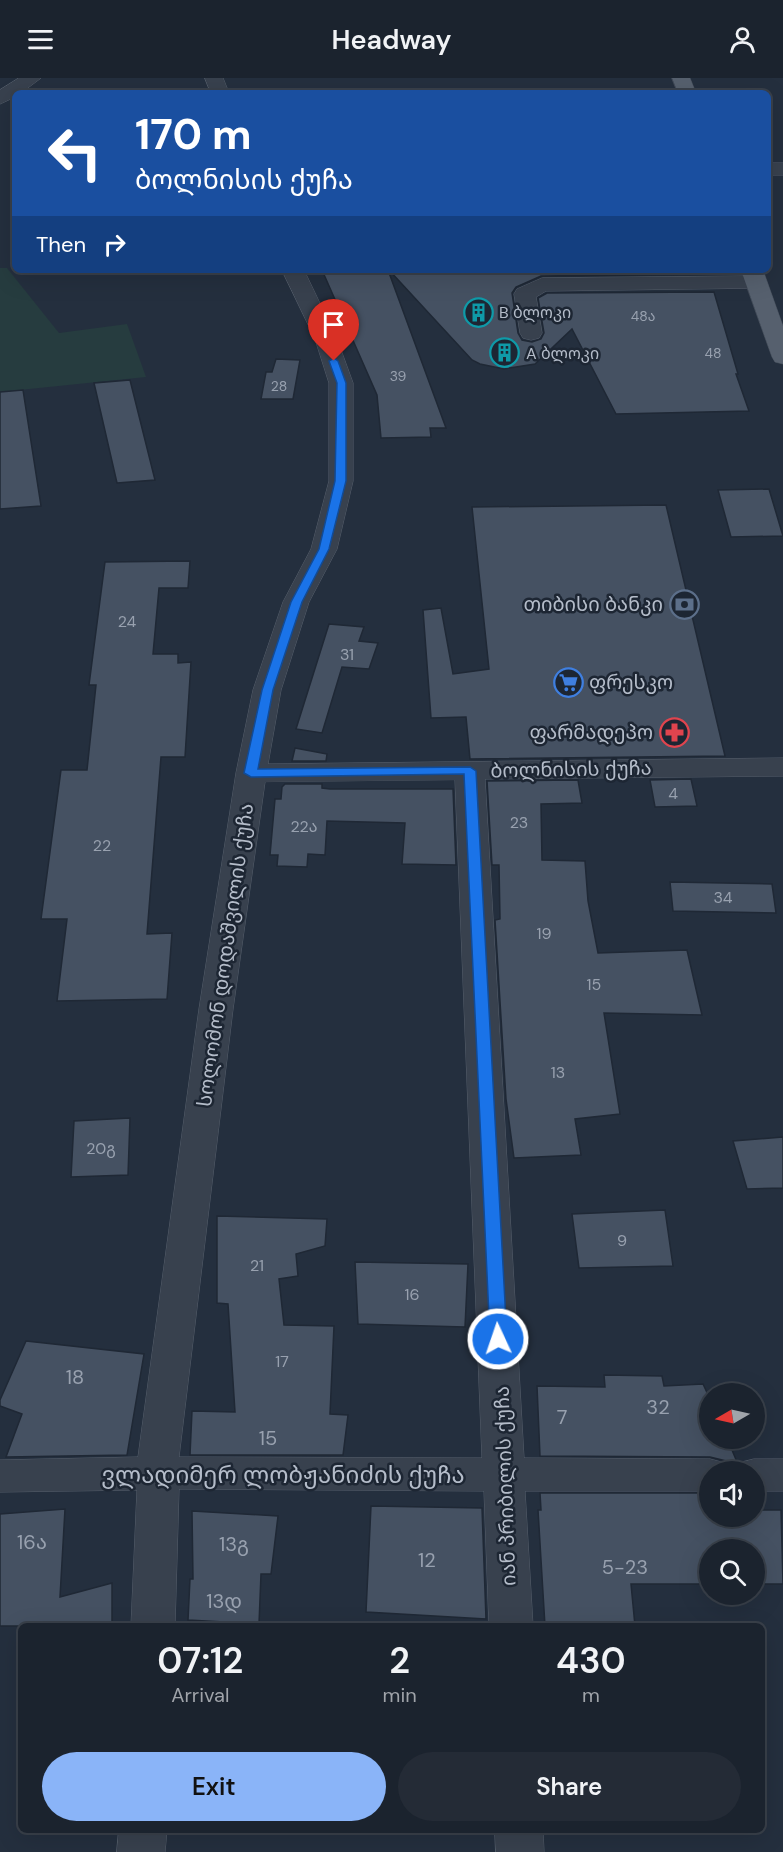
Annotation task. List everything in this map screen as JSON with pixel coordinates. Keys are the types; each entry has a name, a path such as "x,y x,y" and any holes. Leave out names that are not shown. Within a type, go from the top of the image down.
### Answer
{"main road":[{"path":"754,276 783,357"}],"street":[{"path":"13,90 32,78"},
{"name":"სოლომონ დოდაშვილის ქუჩა","path":"153,1623 157,1473 216,1009 251,773 267,690 296,602 324,549 341,481 341,383 326,339 293,273"},
{"path":"531,333 525,294 542,285 754,276"},
{"name":"ბოლნისის ქუჩა","path":"251,773 783,767"},
{"name":"იან პრიბილის ქუჩა","path":"470,771 511,1623"},
{"name":"ვლადიმერ ლობჟანიძის ქუჩა","path":"0,1476 157,1473 699,1475"},
{"path":"765,1475 783,1475"},
{"path":"141,1852 142,1833"},
{"path":"519,1833 520,1852"}],"green space":[{"path":"0,268 7,268 59,333 127,324 146,377 0,392"}],"building":[{"path":"323,273 389,273 446,428 430,428 431,437 381,438 377,395"},
{"path":"392,273 698,273 541,276 516,287 512,293 518,333 522,340 532,342 541,339 544,333 538,298 547,293 714,292 738,374 736,374 749,411 616,414 572,329 535,364 504,369 472,360"},
{"path":"276,359 300,360 293,399 261,399 266,372 272,372"},
{"path":"130,380 155,480 117,483 94,383"},
{"path":"23,390 41,506 0,509 0,392"},
{"path":"769,489 783,536 731,537 718,490"},
{"path":"666,505 725,756 470,759 466,717 431,718 423,610 441,608 453,674 489,669 472,507"},
{"path":"190,561 188,588 159,588 153,654 178,654 178,663 191,662 185,757 161,757 147,934 172,933 167,999 57,1001 67,919 41,919 61,770 87,770 96,685 89,685 105,562"},
{"path":"329,624 364,627 359,641 378,643 369,669 342,667 322,733 296,729"},
{"path":"295,748 327,754 326,761 292,761"},
{"path":"691,779 697,806 655,807 650,780"},
{"path":"578,780 582,803 541,804 542,860 585,861 588,901 598,953 687,950 702,1015 604,1013 620,1114 575,1119 581,1155 514,1158 506,1099 495,920 500,919 499,865 492,865 487,781"},
{"path":"285,784 322,784 322,788 330,789 453,789 456,865 402,864 405,823 327,821 325,855 308,854 307,867 277,866 278,855 270,855 275,799 281,799 282,787"},
{"path":"670,882 772,884 776,913 673,911"},
{"path":"130,1118 128,1175 71,1177 74,1121"},
{"path":"783,1137 783,1188 747,1189 733,1141"},
{"path":"665,1210 673,1266 579,1268 572,1214"},
{"path":"217,1216 327,1219 325,1246 296,1254 298,1276 279,1279 284,1325 334,1326 330,1414 348,1415 343,1455 190,1455 192,1411 235,1412 228,1304 217,1303"},
{"path":"355,1262 468,1264 465,1327 358,1324"},
{"path":"26,1341 144,1354 127,1455 6,1457 22,1414 0,1406 0,1400"},
{"path":"604,1375 662,1376 664,1386 699,1384 699,1449 732,1449 737,1461 710,1457 540,1456 537,1386 605,1387"},
{"path":"540,1493 699,1493 699,1527 765,1527 765,1510 781,1510 783,1584 765,1584 765,1539 699,1539 699,1584 631,1584 635,1623 545,1623 538,1510 541,1510"},
{"path":"371,1506 482,1508 486,1619 366,1612"},
{"path":"65,1509 60,1597 112,1583 112,1623 18,1623 18,1626 0,1626 0,1514"},
{"path":"192,1511 278,1516 271,1574 261,1574 259,1623 188,1620 190,1579 193,1579"}],"place":[{"name":"B ბლოკი","path":"478,312"},
{"name":"A ბლოკი","path":"505,353"},
{"name":"თიბისი ბანკი","path":"684,604"},
{"name":"ფრესკო","path":"568,682"},
{"name":"ფარმადეპო","path":"674,732"}],"route":[{"path":"334,361 341,383 341,481 324,549 296,602 267,690 251,773 470,771 498,1339"}]}
